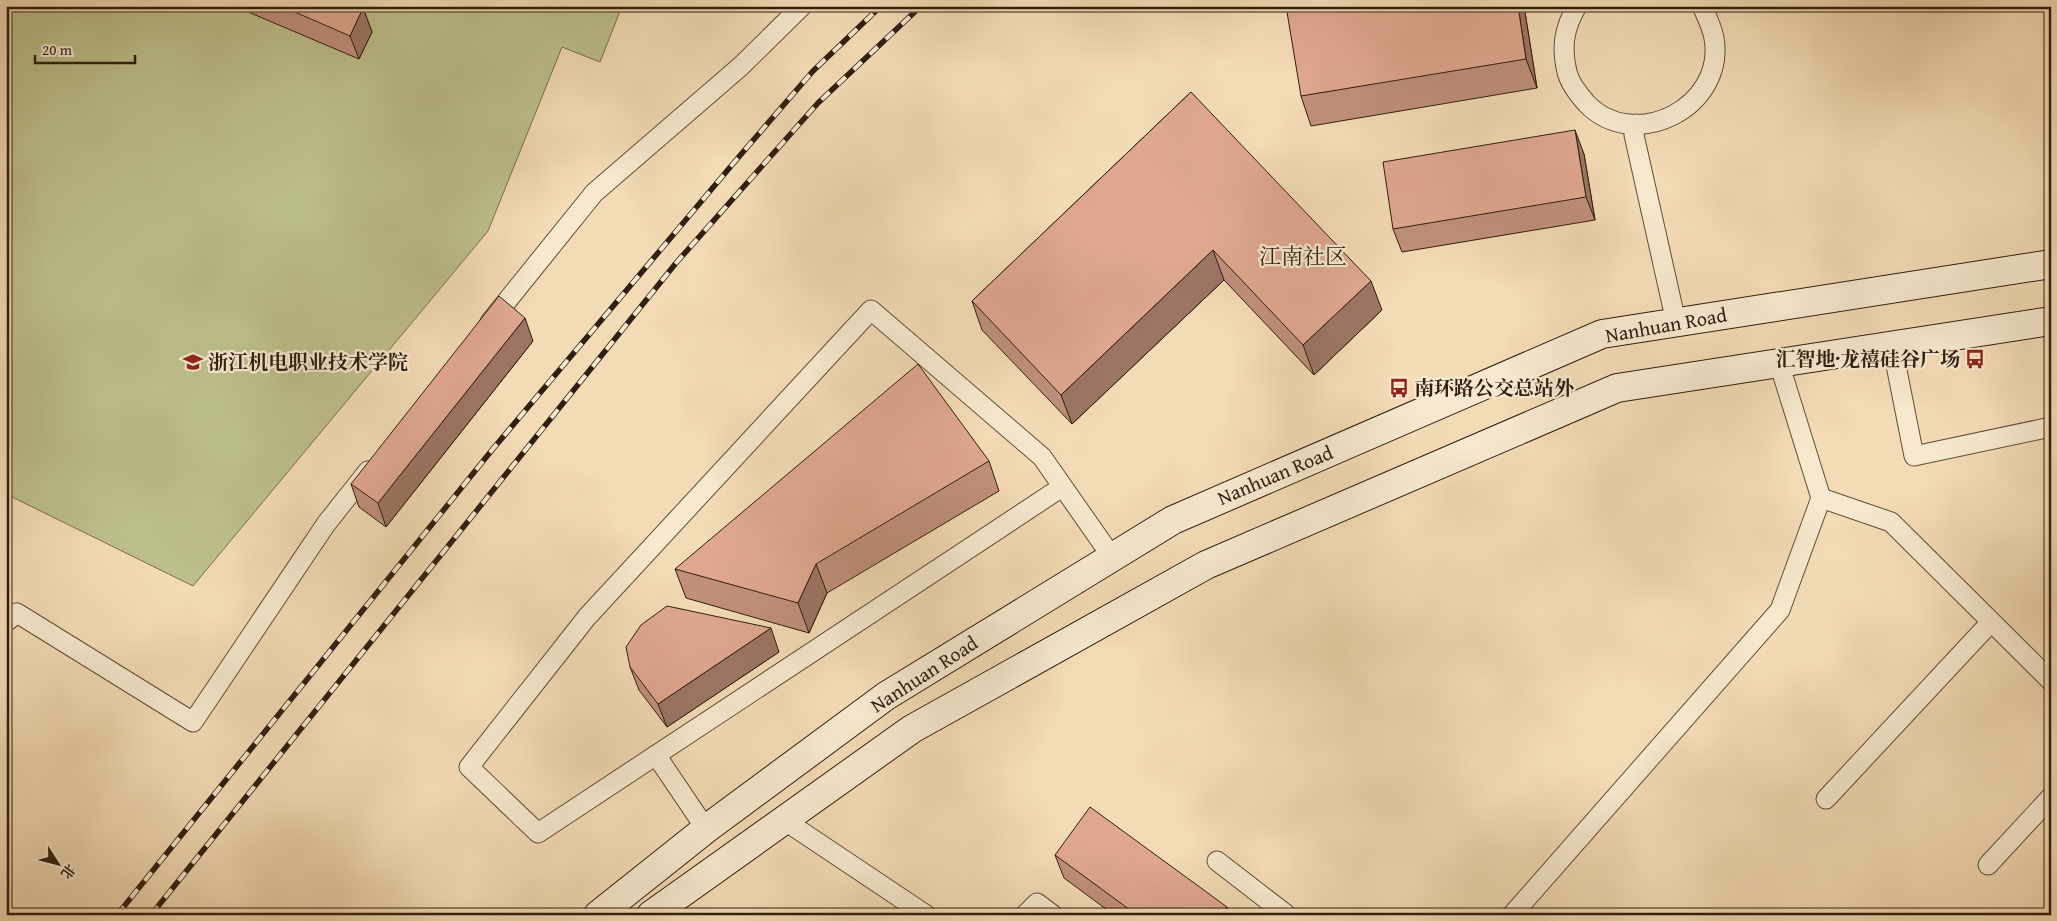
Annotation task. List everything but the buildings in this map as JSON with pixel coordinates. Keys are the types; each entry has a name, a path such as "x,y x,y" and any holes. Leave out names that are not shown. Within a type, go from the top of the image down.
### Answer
{"main road":[{"name":"Nanhuan Road","path":"598,915 706,829 886,696 1173,520 1602,334 2051,264"},
{"name":"Nanhuan Road","path":"651,915 912,729 1206,565 1617,388 2051,321"}],"lane":[{"path":"476,339 594,193 741,66 802,6"},
{"path":"1577,6 1569,19 1564,38 1563,58 1568,77 1578,94 1592,109 1608,118 1628,124 1647,124 1667,119 1684,109 1698,96 1708,79 1714,59 1714,40 1709,20 1702,6"},
{"path":"1636,124 1634,135 1676,322"},
{"path":"1062,487 538,833 469,767 588,617 871,310 1042,457 1112,557"},
{"path":"1892,346 1914,456 2051,427"},
{"path":"1512,915 1780,610 1821,498 1779,363"},
{"path":"6,622 17,614 193,722 326,524 382,454"},
{"path":"1821,498 1892,522 2051,681"},
{"path":"1826,799 1991,622"},
{"path":"656,755 706,829"},
{"path":"1988,865 2051,797"},
{"path":"784,820 926,915"},
{"path":"1217,861 1287,915"},
{"path":"1025,915 1037,903 1053,915"}],"green space":[{"name":"浙江机电职业技术学院","path":"6,6 622,6 600,62 562,47 488,231 193,586 6,494"}],"railway":[{"path":"117,915 492,450 813,71 881,6"},
{"path":"151,915 676,263 818,103 921,6"}],"place":[{"name":"汇智地·龙禧硅谷广场","path":"1975,359"},
{"name":"浙江机电职业技术学院","path":"193,362"},
{"name":"南环路公交总站外","path":"1399,388"}],"district":[{"name":"江南社区","path":"1303,256"}]}
